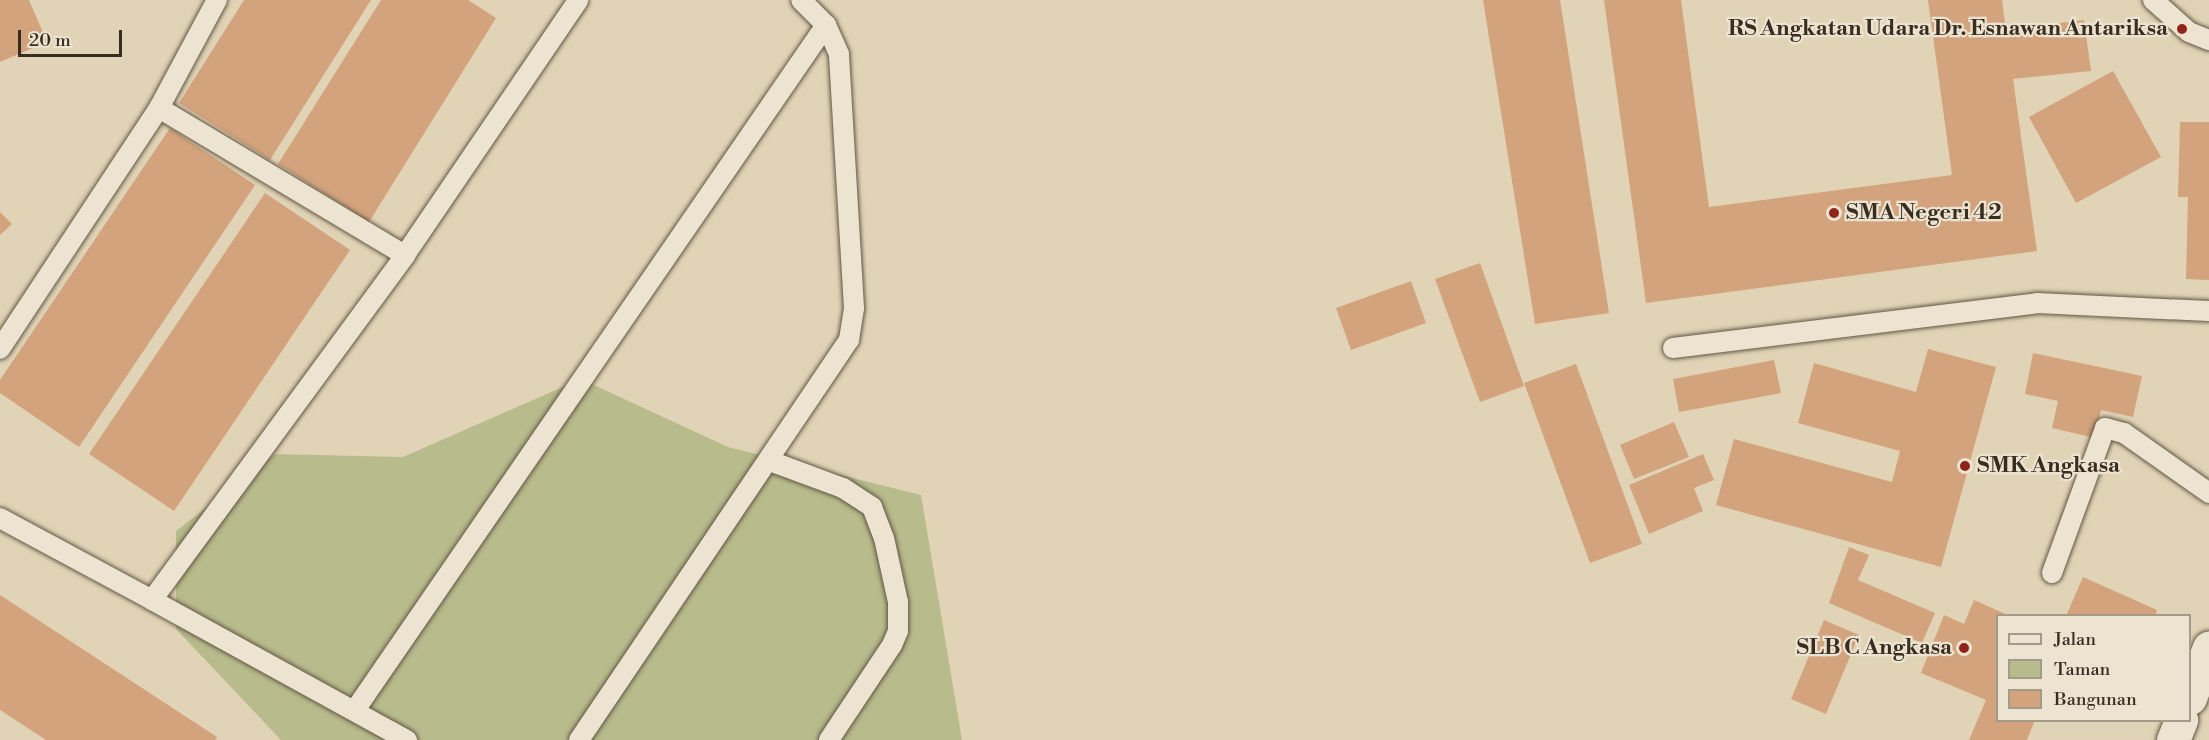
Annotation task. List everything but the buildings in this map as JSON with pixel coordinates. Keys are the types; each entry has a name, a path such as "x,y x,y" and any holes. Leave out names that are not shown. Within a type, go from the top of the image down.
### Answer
{"street":[{"path":"2191,695 2209,647"},
{"path":"2174,740 2180,722"}],"lane":[{"path":"0,349 159,108 217,0"},
{"path":"152,600 405,255 578,0"},
{"path":"579,740 842,355 852,327 854,308 838,54 826,26 801,0"},
{"path":"2152,0 2189,32 2209,40"},
{"path":"355,710 826,26"},
{"path":"159,108 405,255"},
{"path":"1673,348 2037,303 2209,311"},
{"path":"2052,573 2106,428 2124,433 2209,493"},
{"path":"771,461 843,488 872,507 884,538 898,602 898,631 892,645 829,740"},
{"path":"0,518 407,740"}],"green space":[{"path":"581,379 728,447 921,495 962,740 281,740 176,629 176,531 275,454 403,457"}],"place":[{"name":"RS Angkatan Udara Dr. Esnawan Antariksa","path":"2182,29"},
{"name":"SMA Negeri 42","path":"1834,213"},
{"name":"SMK Angkasa","path":"1965,466"},
{"name":"SLB C Angkasa","path":"1964,648"}]}
